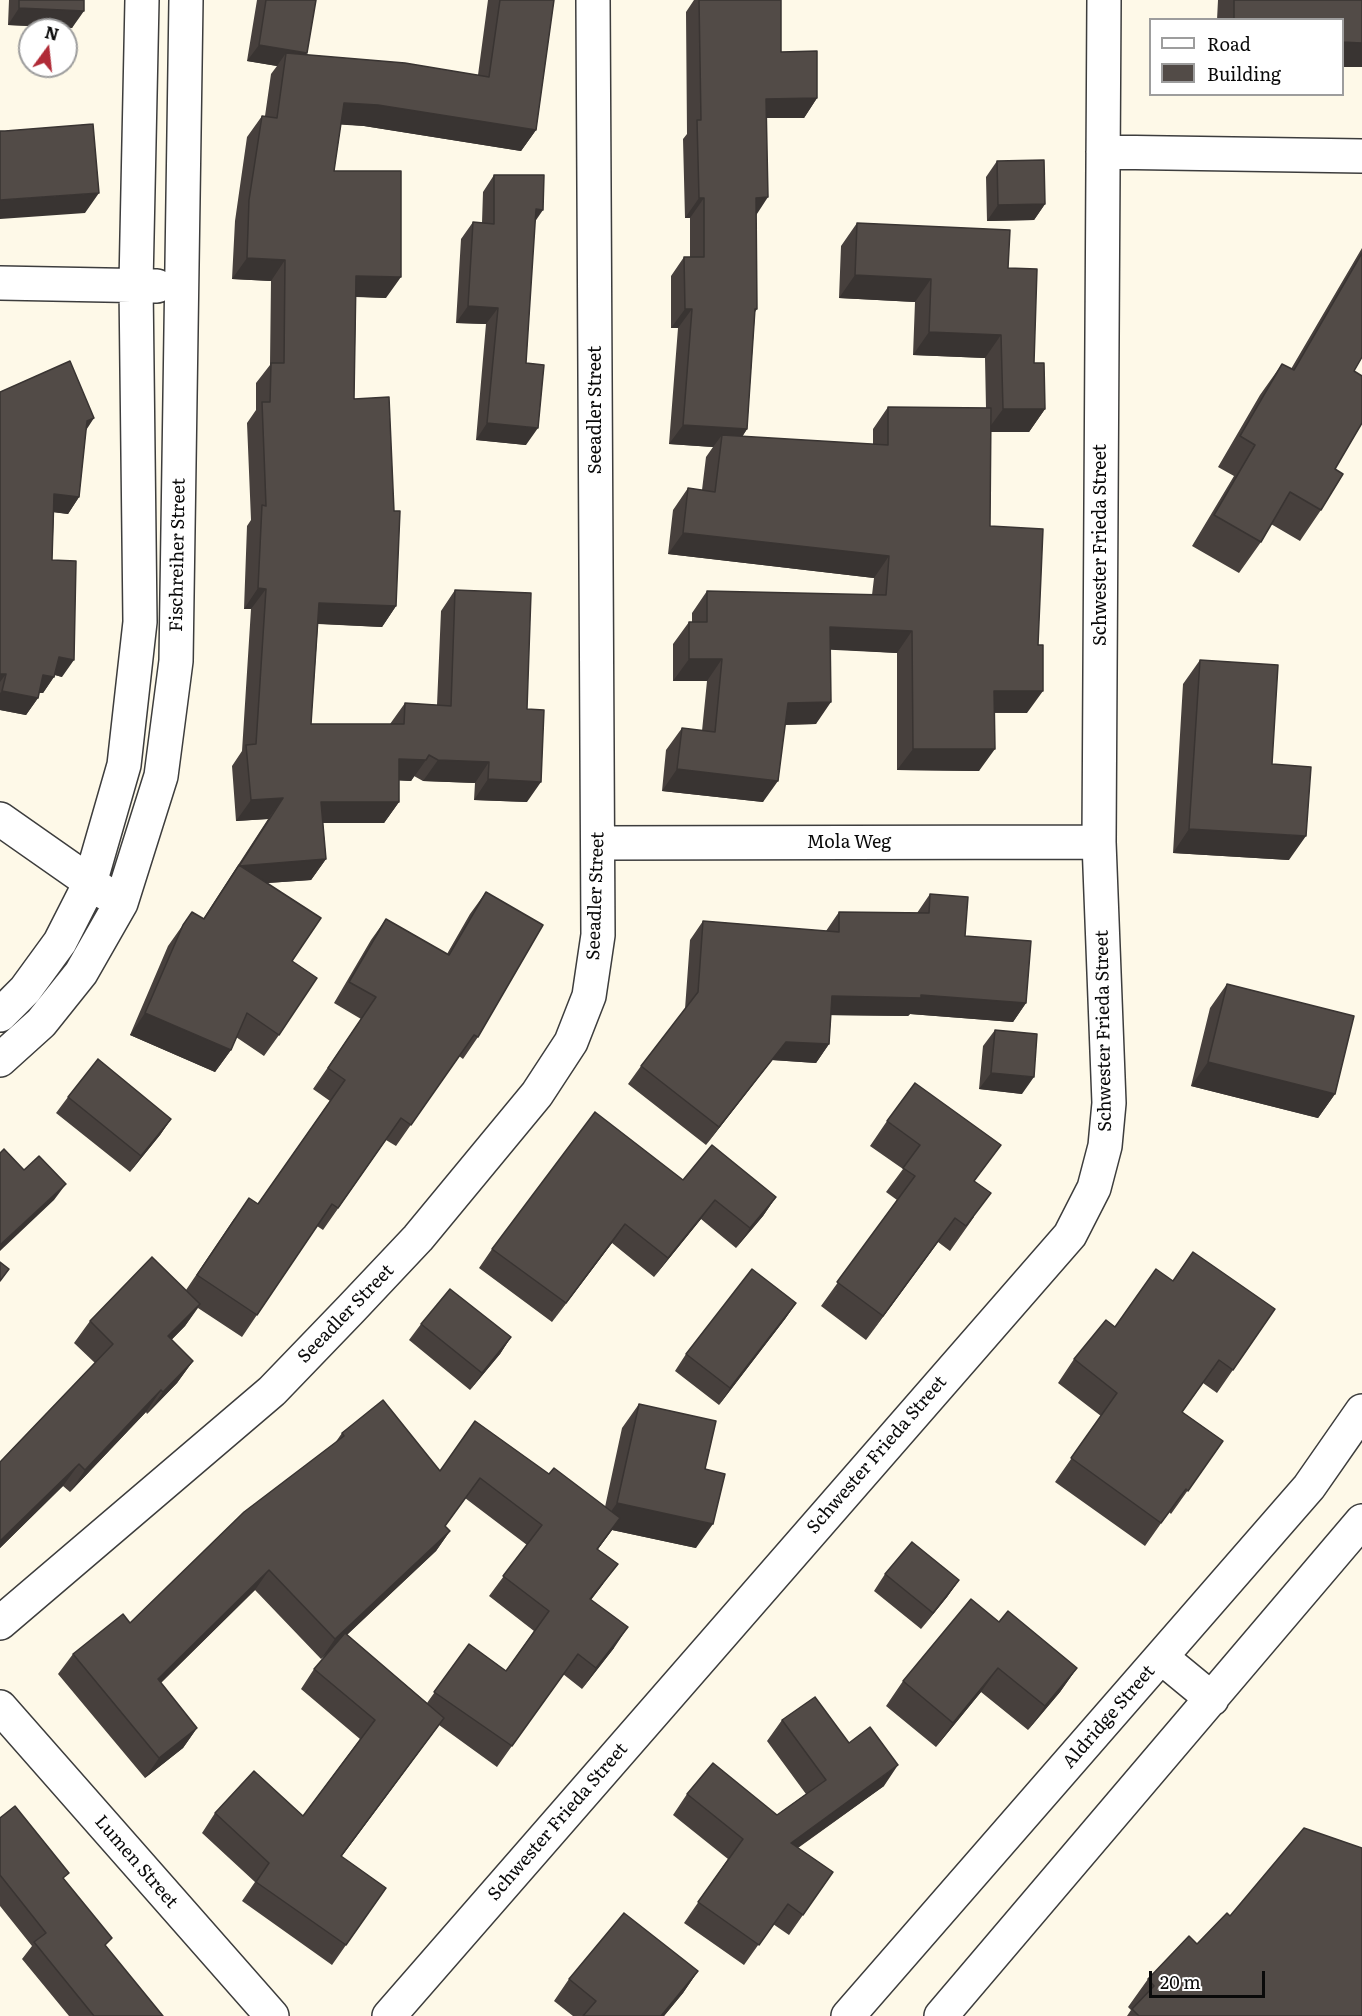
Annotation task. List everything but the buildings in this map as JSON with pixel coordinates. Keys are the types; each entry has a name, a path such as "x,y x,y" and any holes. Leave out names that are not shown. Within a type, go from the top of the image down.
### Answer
{"street":[{"name":"Fischreiher Street","path":"0,1015 25,990 60,942 90,883 124,765 140,622 136,285 142,0"},
{"name":"Fischreiher Street","path":"0,1060 41,1023 81,973 122,903 161,777 176,661 186,0"},
{"name":"Seeadler Street","path":"0,1623 272,1391 418,1238 537,1094 572,1042 590,996 598,935 593,0"},
{"name":"Schwester Frieda Street","path":"389,2016 1070,1234 1094,1188 1105,1146 1108,1103 1099,842 1104,0"},
{"path":"1103,152 1362,156"},
{"path":"0,283 182,287"},
{"path":"0,819 122,903"},
{"name":"Mola Weg","path":"598,843 1099,842"},
{"name":"Aldridge Street","path":"848,2016 1309,1488 1362,1411"},
{"path":"941,2016 1362,1521"},
{"path":"1161,1657 1212,1699"},
{"name":"Lumen Street","path":"0,1707 272,2016"}]}
